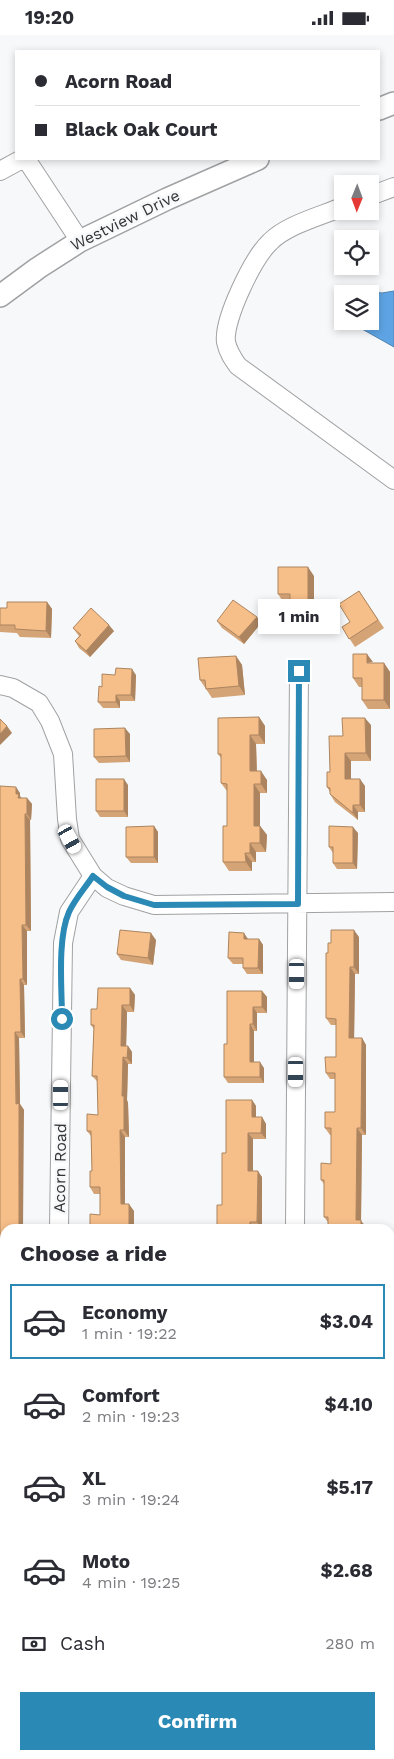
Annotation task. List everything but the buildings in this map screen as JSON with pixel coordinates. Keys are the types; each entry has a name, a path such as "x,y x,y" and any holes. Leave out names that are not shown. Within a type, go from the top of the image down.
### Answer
{"street":[{"path":"380,109 394,103"},
{"path":"0,171 22,160"},
{"path":"25,160 80,241"},
{"name":"Westview Drive","path":"0,296 38,268 80,241 167,199 256,160"},
{"path":"379,193 394,187"},
{"path":"334,210 286,230 270,241 255,261 230,315 226,329 226,343 231,356 238,366 394,480"},
{"path":"295,1224 299,671"},
{"path":"0,685 13,688 39,703 50,721 63,754 66,819 70,839 93,876 107,887 124,896 154,905 394,902"},
{"name":"Acorn Road","path":"59,1224 63,943 69,912 93,876"}],"water":[{"path":"394,291 394,347 364,330 379,330 379,293"}],"route":[{"path":"62,1019 63,943 69,912 93,876 107,887 124,896 154,905 298,904 299,671"}]}
